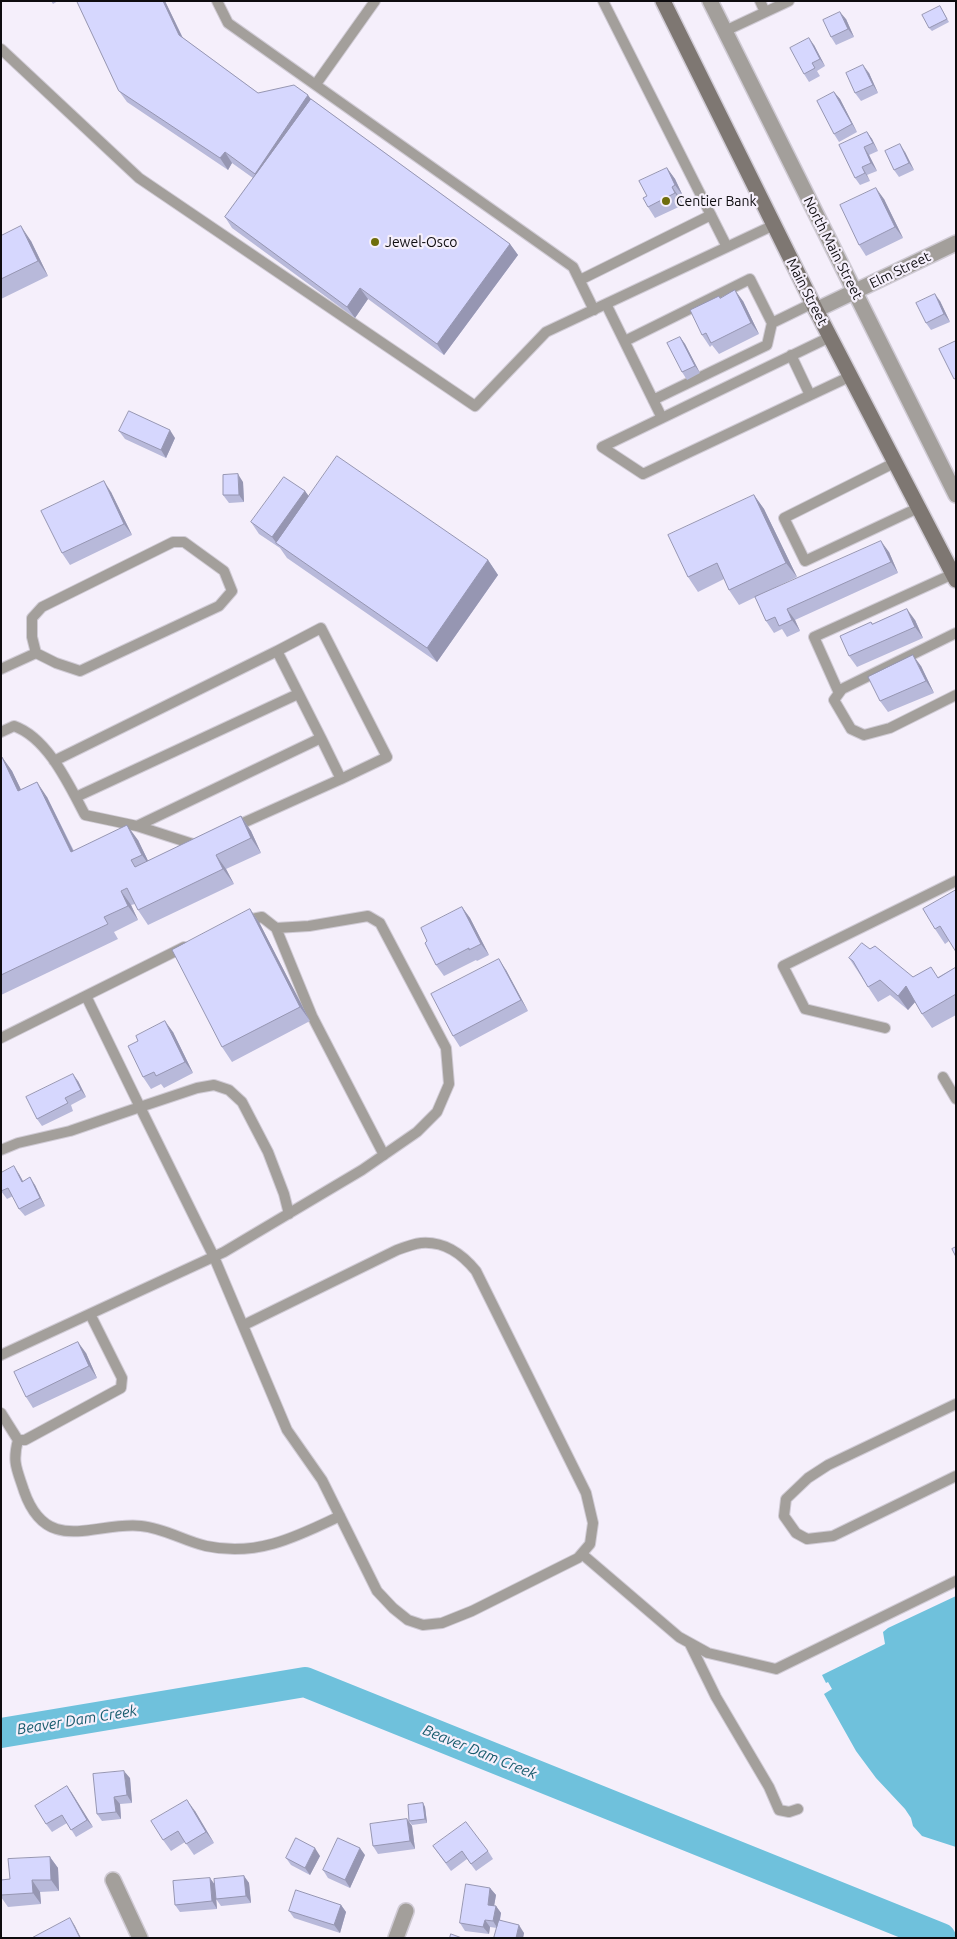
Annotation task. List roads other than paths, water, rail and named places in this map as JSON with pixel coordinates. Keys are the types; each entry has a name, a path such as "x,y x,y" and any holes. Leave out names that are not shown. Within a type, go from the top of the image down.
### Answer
{"main road":[{"name":"Main Street","path":"663,1 830,337 954,577"}],"street":[{"name":"North Main Street","path":"710,1 956,495"},
{"name":"Elm Street","path":"815,306 854,291 956,243"},
{"path":"112,1880 140,1938"},
{"path":"396,1938 406,1911"}],"lane":[{"path":"217,1 228,23 573,267 594,310"},
{"path":"316,84 375,1"},
{"path":"603,1 727,247"},
{"path":"760,1 766,12"},
{"path":"725,31 789,1"},
{"path":"1,48 139,178 475,406 546,332 774,225"},
{"path":"580,280 711,215"},
{"path":"625,341 750,280 772,323 767,345 654,400"},
{"path":"606,304 662,418"},
{"path":"772,323 815,306"},
{"path":"830,337 602,447 643,474 851,376"},
{"path":"791,355 810,395"},
{"path":"896,462 784,518 805,561 918,508"},
{"path":"1,670 36,654 80,671 219,606 232,591 224,571 184,542 173,542 42,607 32,618 32,637 36,654"},
{"path":"839,693 814,637 954,577"},
{"path":"54,761 321,628 387,758 228,830"},
{"path":"956,633 842,689 834,700 850,730 864,735 890,728 956,695"},
{"path":"277,651 341,779"},
{"path":"76,797 298,694"},
{"path":"1,732 14,726 38,742 62,771 85,815 137,826 196,845 210,838"},
{"path":"137,826 320,738"},
{"path":"885,1028 805,1009 783,966 956,881"},
{"path":"1,1355 214,1257 289,1214 384,1155 417,1132 437,1112 449,1084 446,1048 380,923 368,916 309,926 276,928"},
{"path":"233,922 262,917 276,928 312,1016 384,1155"},
{"path":"1,1038 190,944"},
{"path":"86,996 214,1257 288,1430 322,1480 377,1591 408,1620 423,1625 442,1623 472,1611 578,1558 590,1544 593,1523 586,1493 476,1271 466,1258 446,1246 421,1243 397,1250 244,1326"},
{"path":"942,1077 956,1099"},
{"path":"1,1150 18,1143 70,1131 197,1088 214,1086 230,1090 242,1102 268,1152 284,1194 289,1214"},
{"path":"18,1440 25,1440 121,1388 122,1378 90,1314"},
{"path":"956,1404 836,1461 815,1474 786,1499 784,1516 796,1534 807,1539 833,1536 956,1476"},
{"path":"1,1413 18,1440 14,1457 28,1502 36,1515 51,1526 66,1532 87,1532 129,1524 151,1526 204,1546 228,1550 250,1550 276,1544 340,1516"},
{"path":"582,1554 679,1637 690,1644 708,1653 776,1669 956,1581"},
{"path":"690,1644 716,1697 769,1787 779,1810 789,1812 798,1809"}],"water":[{"path":"956,1596 956,1847 922,1836 913,1826 911,1818 905,1809 876,1778 856,1751 824,1694 832,1689 822,1675 885,1644 883,1632 888,1628"}],"waterway":[{"name":"Beaver Dam Creek","path":"1,1733 305,1682 941,1938"}],"place":[{"name":"Centier Bank","path":"666,201"},
{"name":"Jewel-Osco","path":"375,242"}]}
